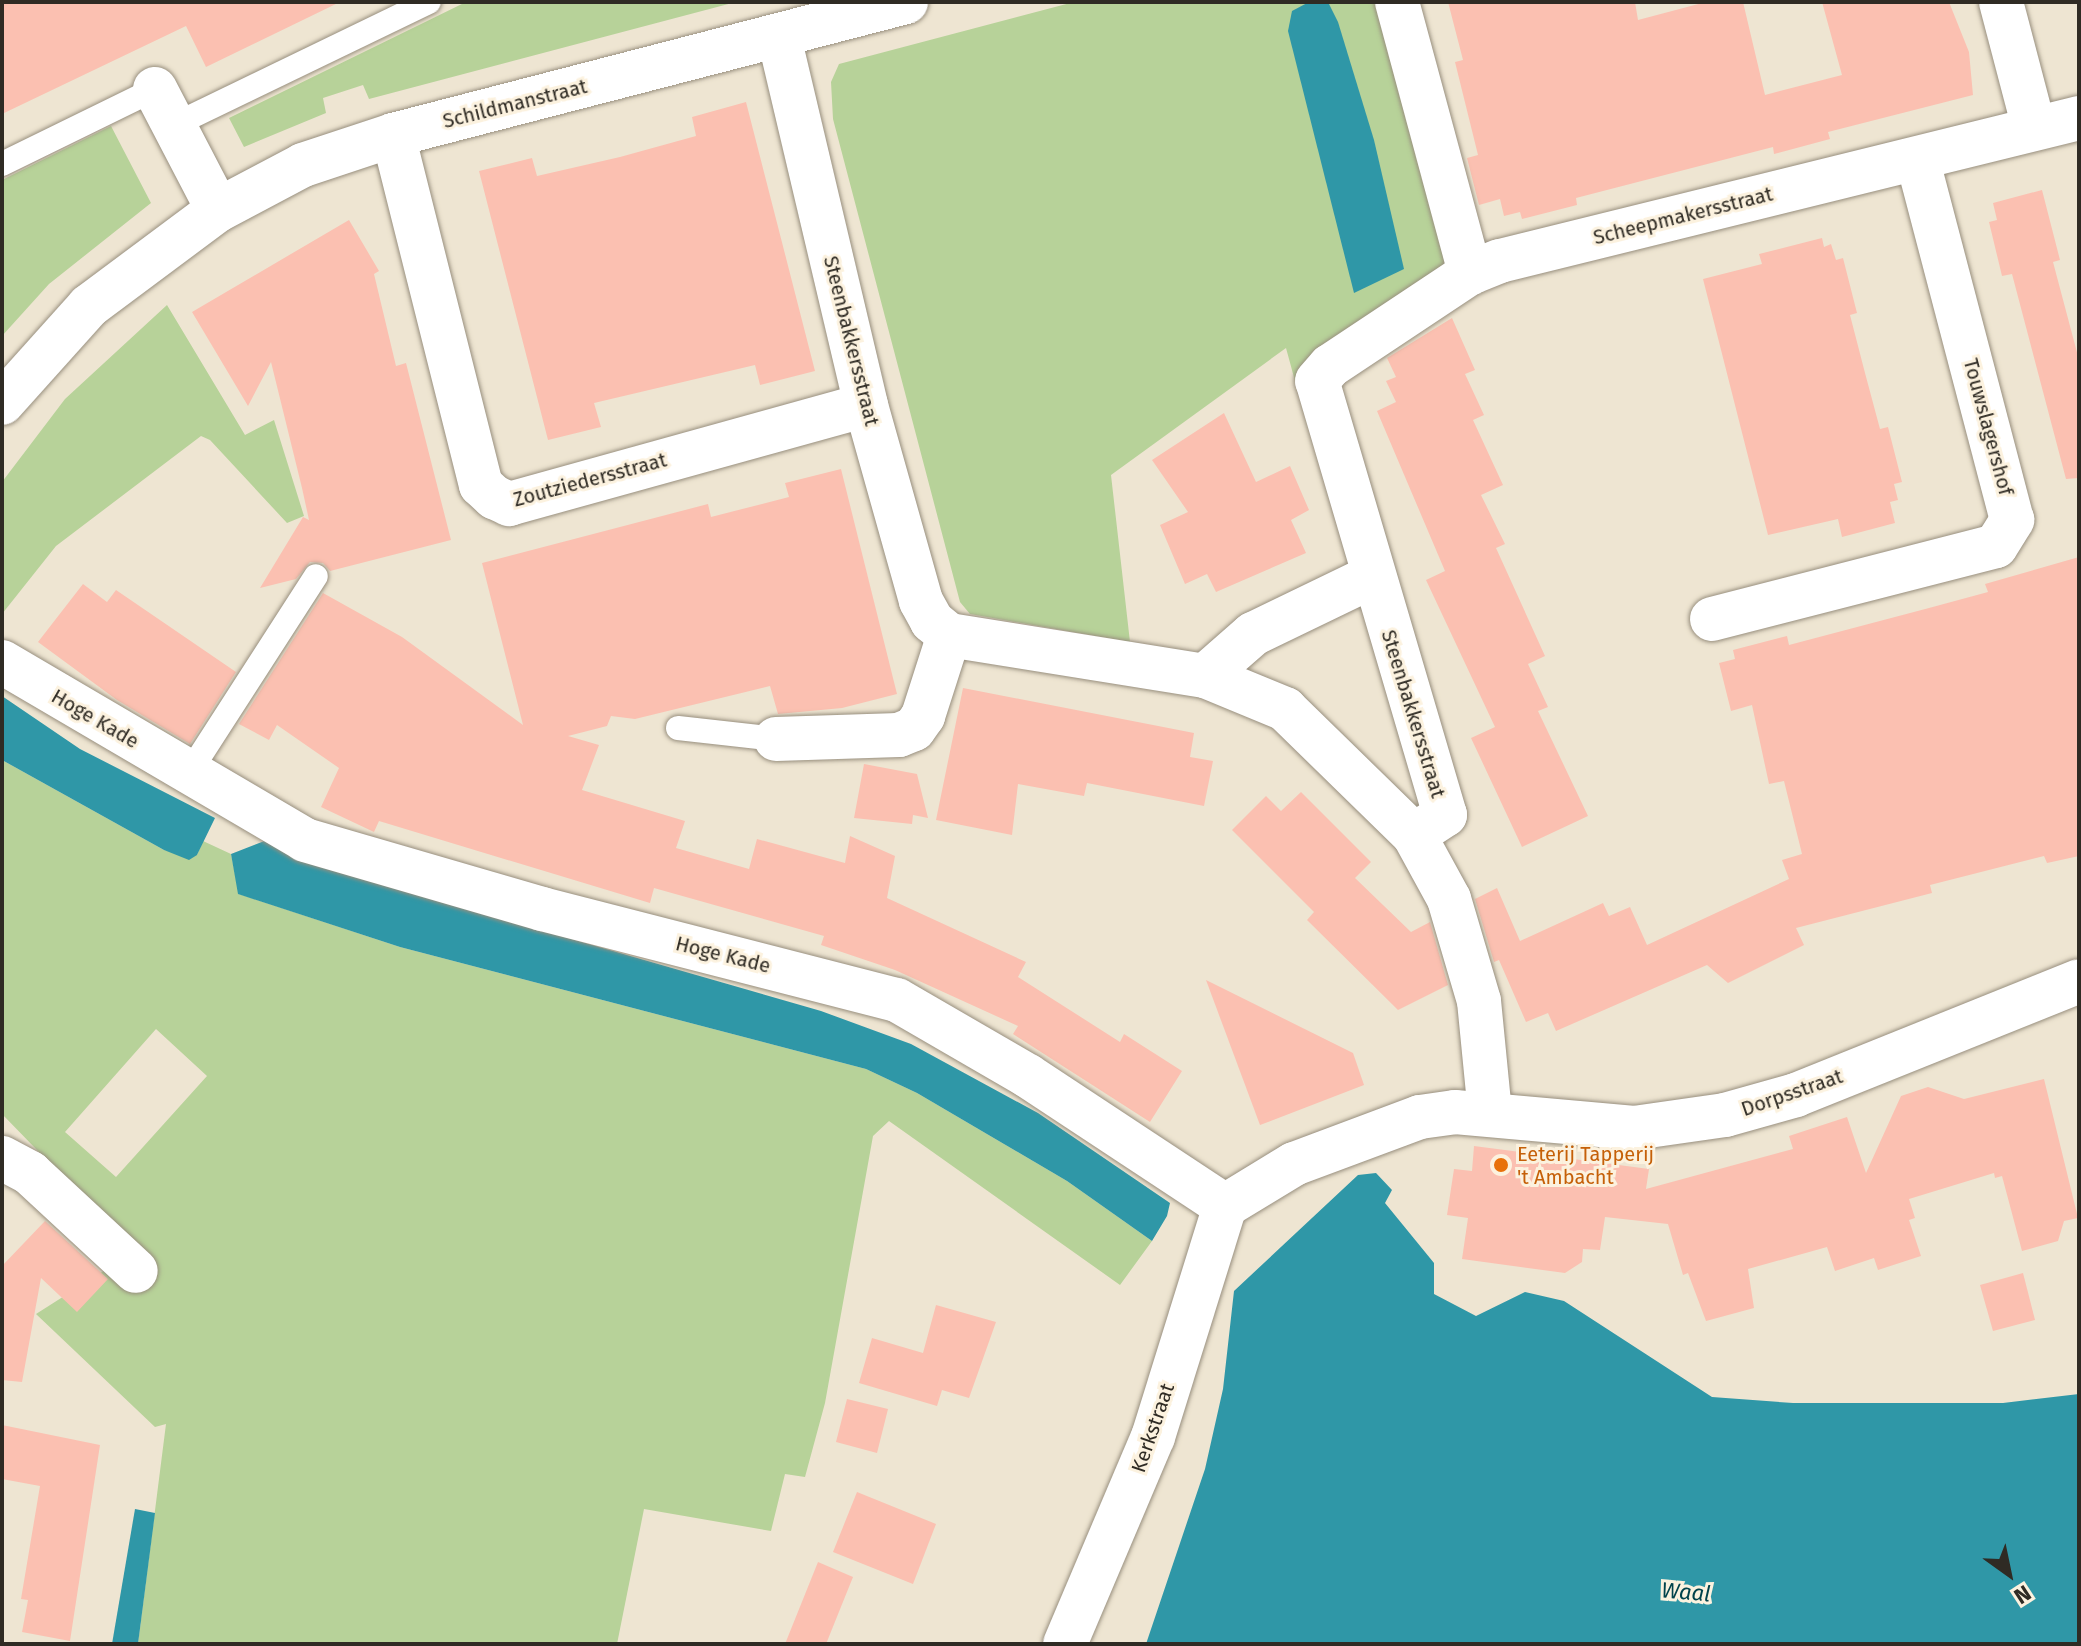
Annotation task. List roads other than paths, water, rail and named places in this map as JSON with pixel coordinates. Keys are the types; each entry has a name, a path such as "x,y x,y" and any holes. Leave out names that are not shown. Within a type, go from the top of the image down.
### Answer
{"street":[{"name":"Schildmanstraat","path":"2,403 89,306 218,210 303,165 393,135 779,36 817,13 906,2"},
{"path":"1397,2 1485,267"},
{"path":"2001,2 2034,128"},
{"name":"Steenbakkersstraat","path":"779,36 866,405 921,601 932,621 949,635"},
{"path":"164,107 218,210"},
{"name":"Scheepmakersstraat","path":"1317,381 1330,366 1485,267 2079,118"},
{"name":"Zoutziedersstraat","path":"393,135 481,485 494,497 509,504 866,405"},
{"name":"Touwslagershof","path":"1712,619 1996,546 2012,520 1917,159"},
{"name":"Steenbakkersstraat","path":"1317,381 1371,577 1445,815 1414,835"},
{"path":"1205,676 1253,634 1371,577"},
{"path":"776,739 899,735 914,729 923,716 949,635 1205,676 1285,709 1414,835 1449,899 1469,956 1479,1001 1490,1114"},
{"name":"Hoge Kade","path":"2,662 305,840 542,909 897,1000 1028,1076 1225,1206"},
{"name":"Dorpsstraat","path":"1225,1206 1294,1164 1390,1126 1455,1112 1634,1128 1725,1115 1796,1095 2079,981"},
{"path":"2,1158 30,1173 136,1271"},
{"name":"Kerkstraat","path":"1065,1644 1153,1437 1225,1206"}],"lane":[{"path":"2,164 164,107 429,2"},
{"path":"189,773 316,576"},
{"path":"678,728 776,739"}],"water":[{"path":"1309,2 1329,4 1338,22 1374,140 1404,269 1354,293 1288,31 1292,11"},
{"path":"2,696 80,749 215,818 197,855 189,860 164,850 2,760"},
{"path":"267,840 384,885 821,1011 911,1044 1038,1113 1170,1203 1167,1216 1152,1241 1067,1181 917,1093 866,1069 400,947 238,894 231,854"},
{"name":"Waal","path":"1376,1173 1392,1190 1385,1203 1434,1263 1434,1294 1476,1316 1525,1292 1564,1301 1712,1397 1793,1403 2003,1403 2079,1394 2079,1644 1146,1644 1205,1469 1223,1389 1234,1291 1358,1175"},
{"path":"135,1509 155,1513 138,1644 112,1644"}],"place":[{"name":"Eeterij Tapperij 't Ambacht","path":"1501,1165"}]}
